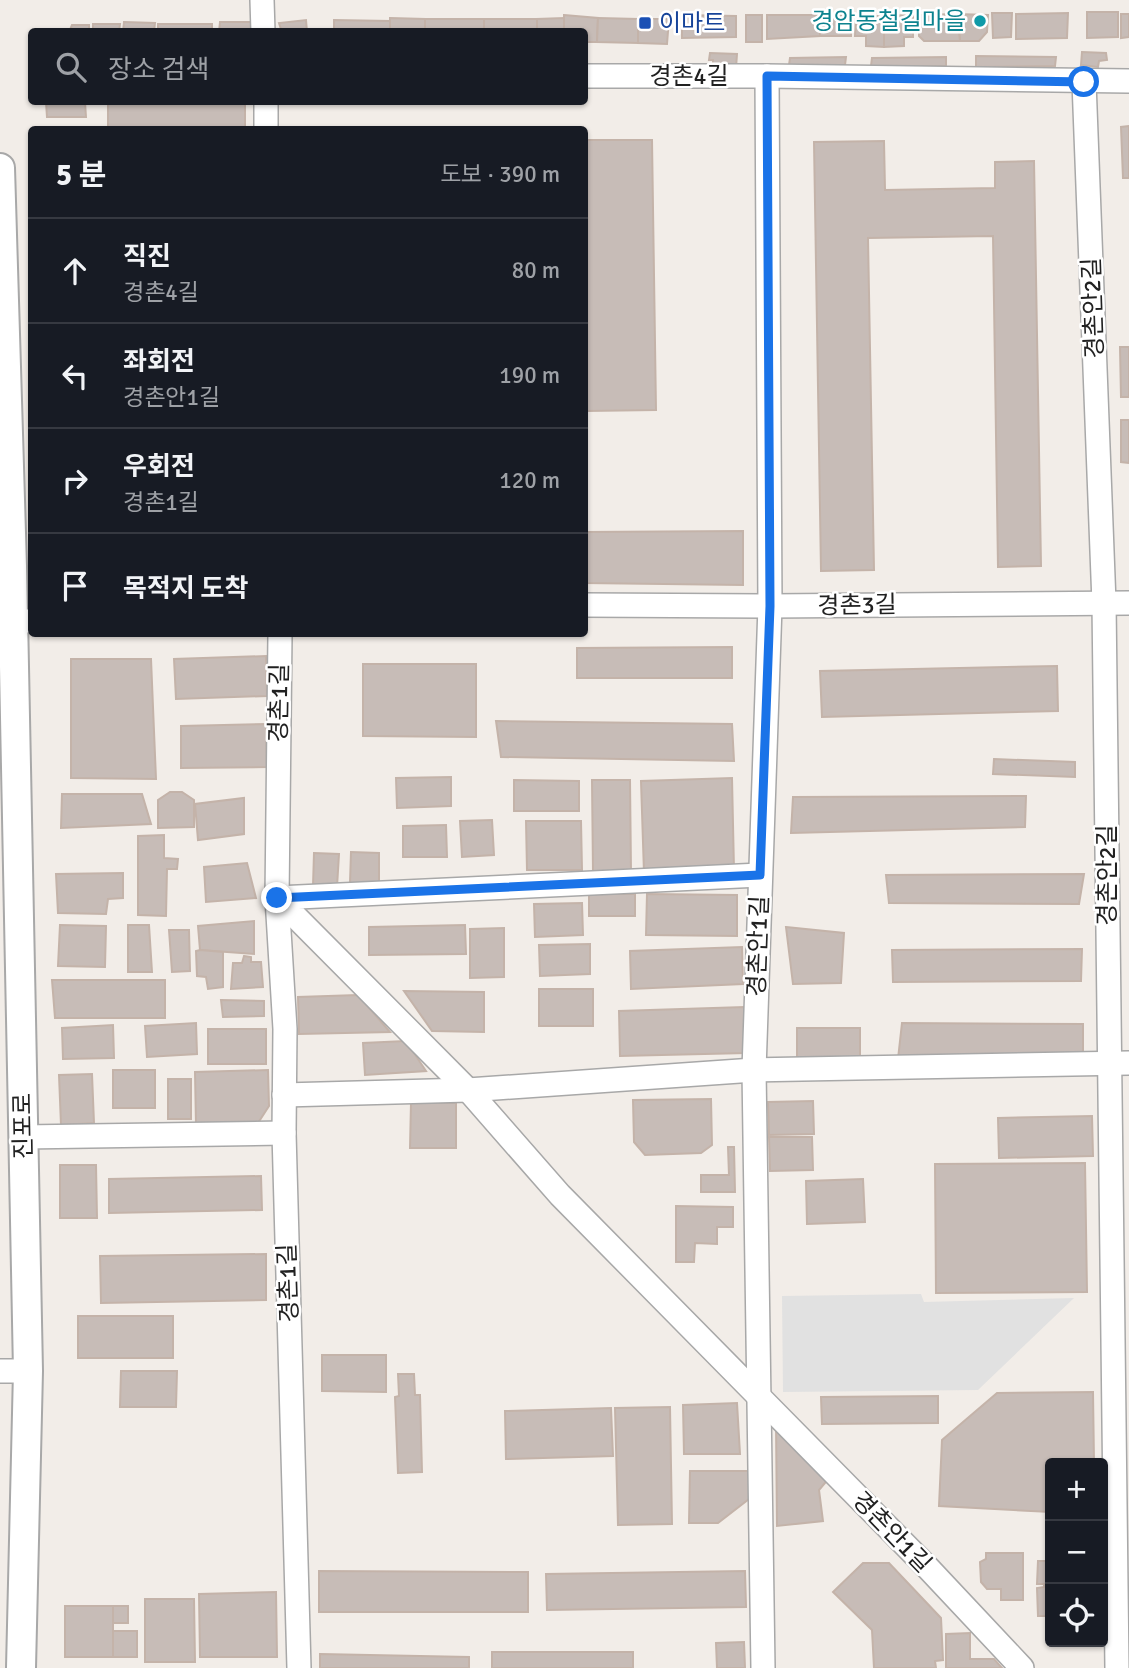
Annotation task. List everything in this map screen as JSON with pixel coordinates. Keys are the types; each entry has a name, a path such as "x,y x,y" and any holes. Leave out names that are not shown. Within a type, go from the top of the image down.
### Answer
{"street":[{"path":"262,0 263,28"},
{"name":"경촌4길","path":"588,76 1129,81"},
{"name":"경촌안1길","path":"763,1668 754,1070 770,606 767,76"},
{"name":"경촌안2길","path":"1084,82 1119,1063 1117,1668"},
{"path":"265,105 266,126"},
{"name":"진포로","path":"0,168 6,578 22,621 10,913 23,1137 14,1371 21,1668"},
{"name":"경촌3길","path":"588,605 1129,603"},
{"name":"경촌1길","path":"280,637 277,898 285,1029 284,1133 299,1668"},
{"path":"277,898 760,875"},
{"path":"277,898 468,1090"},
{"path":"284,1095 468,1090 754,1070 1119,1063"},
{"name":"경촌안1길","path":"468,1090 559,1195 929,1569 1022,1668"},
{"path":"23,1137 284,1133"}],"shaded area":[{"path":"921,1294 924,1302 1074,1298 978,1390 783,1392 782,1296"}],"building":[{"path":"1087,12 1118,12 1118,37 1087,38"},
{"path":"992,13 1012,13 1011,37 993,38"},
{"path":"1068,13 1067,38 1016,39 1016,14"},
{"path":"957,14 988,15 987,32 979,41 960,41"},
{"path":"957,14 960,41 924,41 919,36 919,15"},
{"path":"1121,14 1129,14 1129,37 1121,38"},
{"path":"564,15 598,18 597,42 588,42 588,28 564,28"},
{"path":"682,15 736,16 736,37 682,38"},
{"path":"746,15 762,15 762,42 746,42"},
{"path":"767,15 820,15 820,36 767,39"},
{"path":"820,15 851,15 851,36 820,36"},
{"path":"913,15 913,37 904,37 904,46 884,47 884,16"},
{"path":"856,16 884,16 884,47 866,46 866,36 855,36"},
{"path":"390,18 425,19 425,28 390,28"},
{"path":"564,18 564,28 537,28 537,19"},
{"path":"598,18 638,19 638,43 597,42"},
{"path":"425,19 484,19 484,28 425,28"},
{"path":"484,19 537,19 537,28 484,28"},
{"path":"638,19 669,19 667,44 638,43"},
{"path":"306,20 307,28 281,28 279,23"},
{"path":"334,20 390,21 390,28 334,28"},
{"path":"124,22 155,23 154,28 123,28"},
{"path":"220,22 251,22 251,28 219,28"},
{"path":"93,24 120,24 120,28 93,28"},
{"path":"158,24 212,24 212,28 158,28"},
{"path":"72,25 89,25 89,28 71,28"},
{"path":"1082,52 1106,53 1107,60 1099,61 1098,67 1081,65"},
{"path":"710,53 737,54 736,68 713,68 713,60 709,60"},
{"path":"976,56 1056,57 1055,66 976,67"},
{"path":"846,57 845,65 789,65 790,58"},
{"path":"946,57 946,66 871,66 872,58"},
{"path":"46,105 85,105 86,117 47,117"},
{"path":"108,105 245,105 245,126 108,126"},
{"path":"1129,126 1129,178 1123,178 1121,127"},
{"path":"588,140 652,140 656,410 588,411"},
{"path":"884,141 885,190 995,188 995,162 1034,161 1041,566 998,567 993,236 868,238 874,570 821,571 814,142"},
{"path":"1120,347 1129,347 1129,397 1121,397"},
{"path":"1121,420 1129,420 1129,463 1121,462"},
{"path":"743,531 743,585 588,583 588,532"},
{"path":"732,647 732,678 577,678 577,648"},
{"path":"266,656 267,696 176,699 174,659"},
{"path":"71,659 151,659 156,779 71,778"},
{"path":"363,664 476,664 476,737 363,736"},
{"path":"1057,666 1058,711 822,717 820,671"},
{"path":"496,721 732,724 734,761 501,757"},
{"path":"266,724 267,767 181,768 181,726"},
{"path":"994,759 1075,762 1075,777 993,774"},
{"path":"451,777 451,806 397,808 396,778"},
{"path":"732,778 734,870 644,873 641,781"},
{"path":"514,780 579,781 579,811 514,811"},
{"path":"592,780 630,780 631,872 593,872"},
{"path":"170,792 182,792 194,800 194,827 158,828 158,800"},
{"path":"62,794 142,794 151,824 61,828"},
{"path":"1026,796 1025,827 791,833 793,797"},
{"path":"244,798 244,834 198,840 195,804"},
{"path":"492,820 494,855 462,857 460,821"},
{"path":"526,821 581,821 582,870 527,870"},
{"path":"446,825 447,857 403,857 403,826"},
{"path":"164,835 164,858 178,859 177,869 167,869 166,916 138,915 138,836"},
{"path":"351,852 379,853 379,883 350,883"},
{"path":"314,853 339,854 337,887 313,886"},
{"path":"247,863 256,898 206,902 204,867"},
{"path":"123,873 123,898 108,899 106,914 58,913 56,874"},
{"path":"1084,874 1079,904 889,903 886,875"},
{"path":"589,894 635,894 635,916 589,916"},
{"path":"647,894 737,895 737,936 646,935"},
{"path":"582,903 583,935 535,937 534,904"},
{"path":"254,921 254,954 200,950 198,926"},
{"path":"60,925 106,926 105,967 58,966"},
{"path":"128,925 149,925 152,972 128,972"},
{"path":"465,925 466,954 369,955 369,927"},
{"path":"786,927 844,933 841,983 793,984"},
{"path":"504,928 504,977 470,978 470,929"},
{"path":"169,930 189,930 190,971 172,972"},
{"path":"590,944 590,974 540,976 539,945"},
{"path":"742,947 743,984 631,989 630,951"},
{"path":"1082,949 1081,981 893,982 892,950"},
{"path":"196,951 223,952 223,987 208,989 206,977 197,976"},
{"path":"244,956 251,957 251,962 261,962 263,987 231,989 233,963 242,963"},
{"path":"52,980 165,980 165,1018 55,1018"},
{"path":"539,989 593,989 593,1026 539,1026"},
{"path":"404,991 484,992 484,1032 432,1031"},
{"path":"358,995 390,1032 299,1034 298,997"},
{"path":"221,1000 264,1001 264,1016 223,1017"},
{"path":"744,1007 746,1053 620,1056 619,1011"},
{"path":"196,1023 197,1054 147,1057 145,1026"},
{"path":"902,1023 1083,1024 1083,1052 898,1059"},
{"path":"113,1025 114,1058 63,1059 62,1028"},
{"path":"797,1028 860,1028 860,1059 797,1058"},
{"path":"208,1029 266,1029 266,1064 208,1064"},
{"path":"406,1041 426,1071 365,1075 363,1043"},
{"path":"113,1070 155,1070 155,1108 113,1108"},
{"path":"268,1070 269,1106 258,1123 196,1125 195,1072"},
{"path":"92,1074 94,1123 61,1125 59,1075"},
{"path":"168,1079 191,1079 191,1119 168,1119"},
{"path":"711,1099 712,1145 701,1153 645,1155 634,1142 633,1100"},
{"path":"813,1101 814,1134 769,1135 768,1102"},
{"path":"411,1103 456,1103 456,1148 410,1148"},
{"path":"1092,1116 1093,1156 999,1158 998,1118"},
{"path":"769,1137 812,1137 813,1170 770,1171"},
{"path":"728,1147 734,1147 735,1192 701,1192 701,1175 729,1175"},
{"path":"1085,1163 1087,1292 936,1293 935,1164"},
{"path":"60,1165 96,1165 97,1218 60,1218"},
{"path":"261,1176 262,1210 109,1213 109,1179"},
{"path":"863,1179 865,1222 807,1224 806,1181"},
{"path":"676,1206 733,1207 733,1227 717,1227 717,1244 695,1243 694,1262 676,1262"},
{"path":"266,1254 266,1300 101,1303 100,1256"},
{"path":"78,1316 173,1316 173,1358 78,1358"},
{"path":"322,1355 386,1355 386,1392 322,1391"},
{"path":"121,1371 177,1371 176,1407 120,1407"},
{"path":"398,1374 414,1374 415,1395 420,1395 422,1472 398,1473 395,1397 399,1396"},
{"path":"1093,1392 1094,1458 1045,1458 1045,1512 939,1506 942,1440 997,1393"},
{"path":"938,1396 938,1423 822,1424 821,1397"},
{"path":"737,1403 740,1454 684,1454 683,1405"},
{"path":"670,1407 672,1524 618,1525 615,1408"},
{"path":"611,1408 613,1456 506,1459 505,1411"},
{"path":"776,1423 830,1477 819,1490 823,1521 777,1526"},
{"path":"690,1471 749,1471 749,1499 718,1523 689,1523"},
{"path":"986,1553 1023,1553 1023,1600 1001,1600 1001,1589 987,1589 981,1582 980,1562 986,1559"},
{"path":"1038,1561 1045,1561 1045,1616 1038,1616 1037,1588 1044,1587 1044,1584 1037,1584"},
{"path":"863,1563 889,1563 941,1618 943,1660 935,1661 936,1668 874,1668 872,1630 833,1592"},
{"path":"319,1571 528,1572 528,1612 319,1612"},
{"path":"745,1571 746,1607 547,1610 546,1574"},
{"path":"276,1592 277,1657 200,1657 199,1594"},
{"path":"145,1599 194,1599 195,1662 145,1662"},
{"path":"65,1606 113,1606 113,1657 65,1657"},
{"path":"113,1606 128,1606 128,1623 113,1623"},
{"path":"113,1631 137,1631 137,1657 113,1657"},
{"path":"970,1633 970,1659 994,1659 1002,1668 946,1668 946,1634"},
{"path":"744,1642 745,1668 717,1668 716,1643"},
{"path":"492,1652 633,1652 633,1668 492,1668"},
{"path":"320,1654 469,1657 469,1668 320,1668"}],"place":[{"name":"경암동철길마을","path":"980,21"},
{"name":"이마트","path":"645,23"}],"route":[{"path":"277,898 760,875 770,606 767,76 1084,82"}]}
